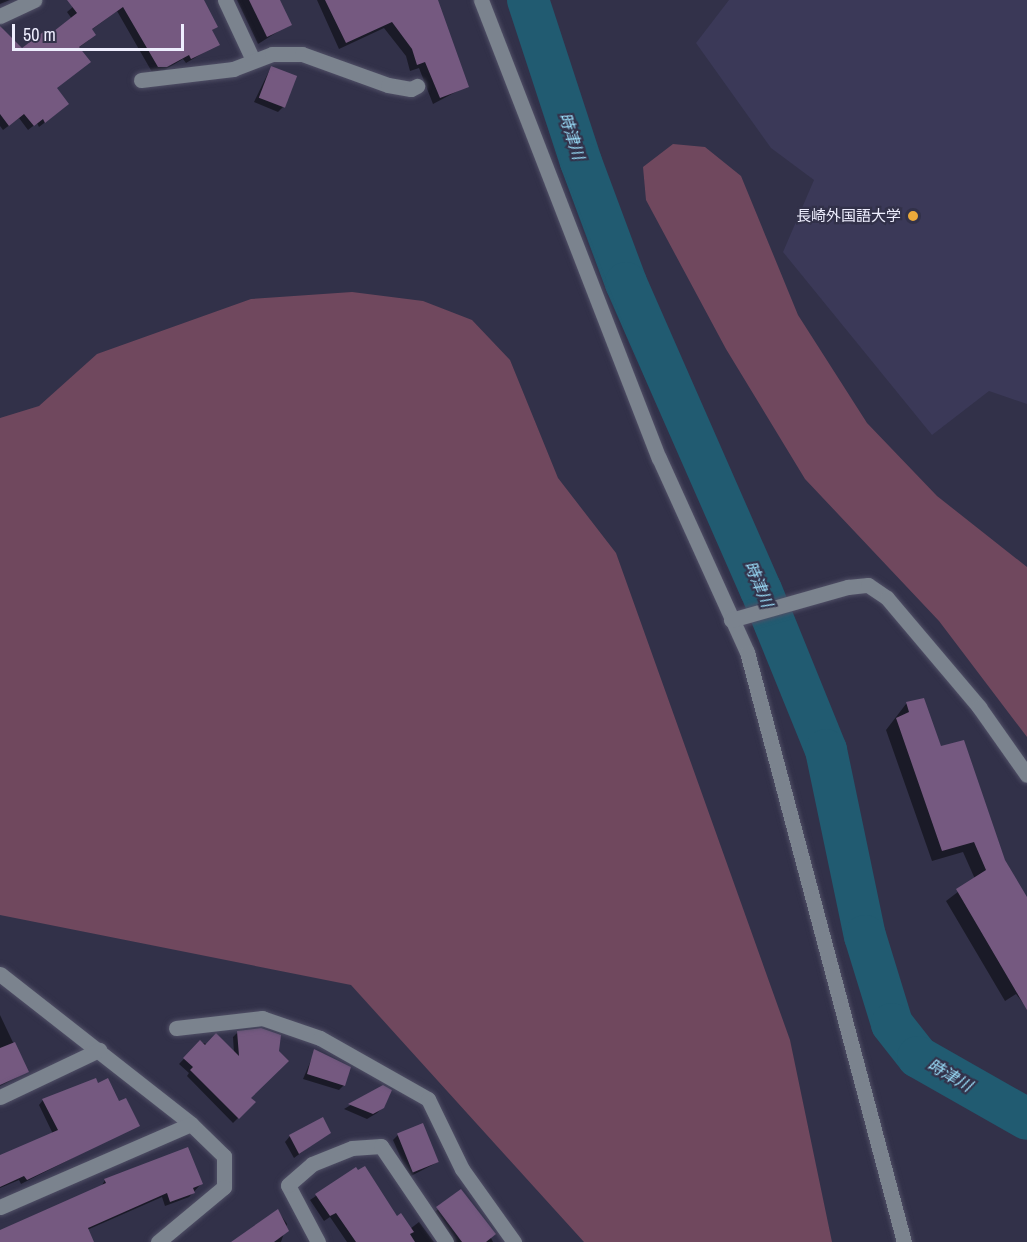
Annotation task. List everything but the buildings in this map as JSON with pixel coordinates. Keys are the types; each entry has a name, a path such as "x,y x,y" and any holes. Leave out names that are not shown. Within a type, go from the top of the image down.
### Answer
{"street":[{"path":"0,16 34,0"},
{"path":"225,0 254,60"},
{"path":"481,0 655,448 751,663 904,1242"},
{"path":"141,80 233,69 272,54 302,54 388,86 411,89 417,86"},
{"path":"731,620 868,585 887,598 979,706 1027,775"},
{"path":"0,975 191,1124 224,1156 224,1187 158,1242"},
{"path":"176,1028 262,1018 320,1038 428,1099 462,1169 514,1242"},
{"path":"0,1096 99,1050"},
{"path":"0,1207 191,1124"},
{"path":"318,1242 288,1185 312,1164 352,1148 381,1146 446,1242"}],"shaded area":[{"name":"長崎外国語大学","path":"729,0 1027,0 1027,404 989,391 932,435 783,252 814,180 771,148 696,43"},
{"path":"673,144 705,147 741,176 798,315 867,423 937,496 1027,567 1027,737 939,621 805,479 726,349 646,200 643,167"},
{"path":"352,292 423,301 472,320 510,360 558,478 616,553 790,1040 832,1242 584,1242 351,985 0,915 0,418 39,406 97,354 251,299"}],"waterway":[{"name":"時津川","path":"528,0 581,162 626,283 761,590 826,750 865,936 892,1024 918,1057 1027,1119"}],"place":[{"name":"長崎外国語大学","path":"913,216"}]}
